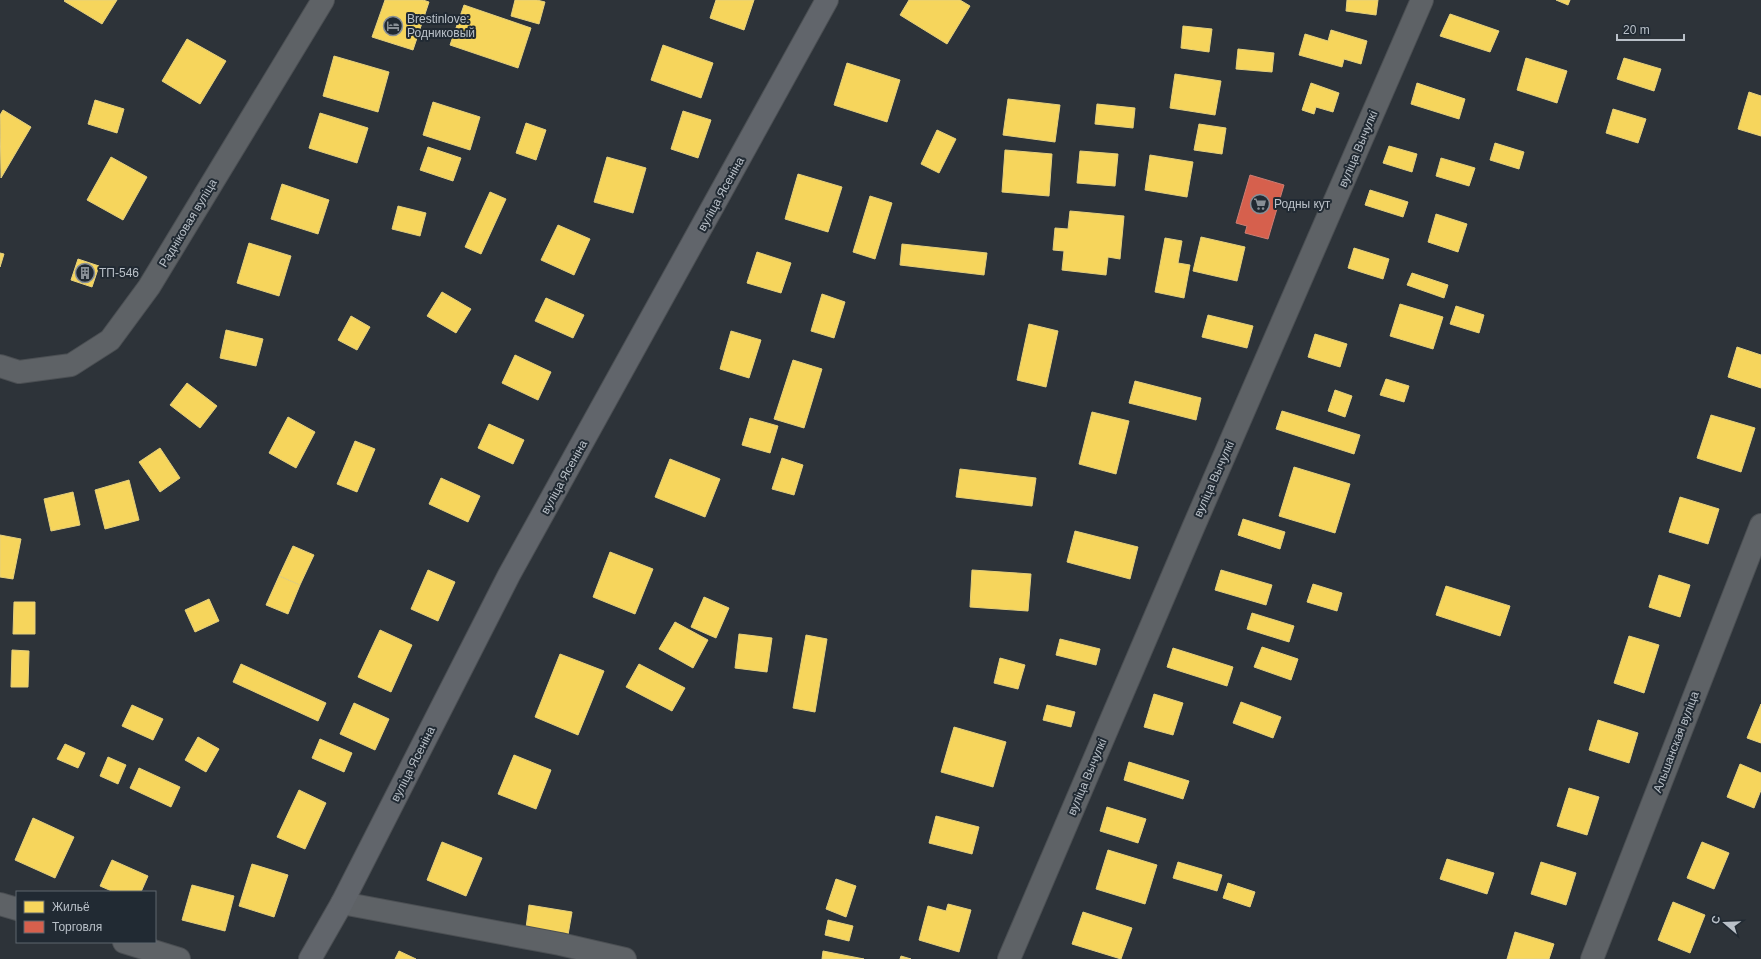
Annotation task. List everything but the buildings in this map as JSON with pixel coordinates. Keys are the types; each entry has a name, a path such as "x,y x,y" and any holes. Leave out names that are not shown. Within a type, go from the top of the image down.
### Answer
{"street":[{"name":"Радніковая вуліца","path":"0,366 19,372 71,365 110,340 149,287 323,0"},
{"name":"вуліца Ясеніна","path":"310,959 342,903 509,575 827,0"},
{"name":"вуліца Вычулкі","path":"1009,959 1193,528 1422,0"},
{"name":"Альшанская вуліца","path":"1592,959 1761,525"},
{"path":"342,903 560,944 625,959"},
{"path":"0,904 16,909"},
{"path":"127,943 178,959"}],"place":[{"name":"Brestinlove: Родниковый","path":"393,26"},
{"name":"Родны кут","path":"1260,204"},
{"name":"ТП-546","path":"85,273"}]}
